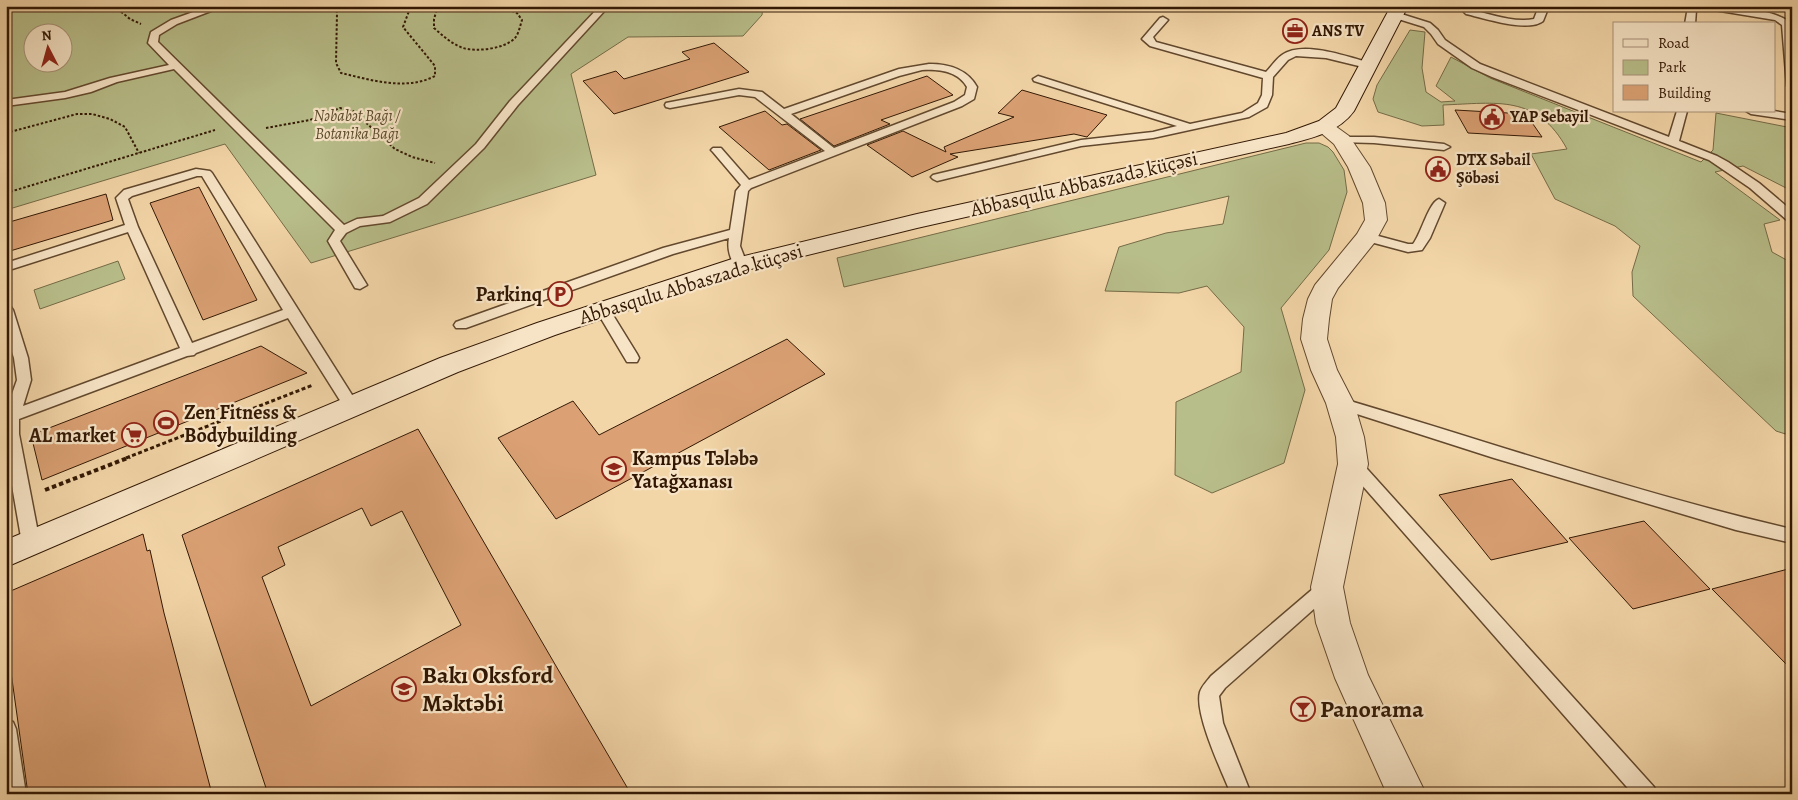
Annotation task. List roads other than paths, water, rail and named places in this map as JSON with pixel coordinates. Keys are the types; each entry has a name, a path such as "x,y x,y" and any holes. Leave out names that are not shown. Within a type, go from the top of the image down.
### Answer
{"street":[{"name":"Abbasqulu Abbaszadə küçəsi","path":"6,554 351,406 496,347 740,264 917,221 1289,138 1333,133 1336,119 1344,110 1396,9"},
{"path":"1333,133 1359,167 1374,204 1376,220 1367,237 1327,285 1320,299 1316,319 1314,339 1324,370 1340,403 1350,437 1353,464 1327,587 1333,623 1352,678 1408,794"}],"lane":[{"path":"220,6 174,22 154,34 153,43 342,230"},
{"path":"360,285 334,241 342,230 357,223 386,219 423,201 480,146 514,103 605,6"},
{"path":"1469,12 1531,23 1538,21 1544,6"},
{"path":"1690,22 1691,9 1697,6"},
{"path":"1708,6 1778,18 1787,24 1792,86"},
{"path":"1396,9 1427,25 1435,32 1441,42 1476,66 1713,158 1761,189 1792,218"},
{"path":"1163,20 1148,36 1147,39 1153,44 1268,76"},
{"path":"937,177 1081,143 1153,135 1245,115 1263,106 1267,95 1268,76 1288,55 1297,52 1314,53 1367,65"},
{"path":"6,103 65,95 87,90 114,80 176,66"},
{"path":"740,264 734,246 742,191 747,184 834,153 958,104 970,97 972,87 966,77 946,68 917,68 784,113"},
{"path":"1038,78 1191,127"},
{"path":"670,105 726,94 750,92 758,94 834,153"},
{"path":"1673,142 1682,112"},
{"path":"1759,112 1792,117"},
{"path":"1333,133 1374,140 1444,147"},
{"path":"717,150 747,184"},
{"path":"189,352 132,227 122,198 128,192 196,172 206,173 351,406"},
{"path":"1367,237 1408,248 1416,248 1424,238 1439,202"},
{"path":"6,267 132,227"},
{"path":"461,325 668,251 736,232"},
{"path":"6,310 21,358 24,380 9,417 31,543"},
{"path":"603,310 632,358"},
{"path":"9,417 189,352 291,312"},
{"path":"1340,403 1726,520 1792,536"},
{"path":"1353,464 1647,794"},
{"path":"1241,794 1213,723 1209,694 1218,682 1327,587"},
{"path":"6,729 16,794"}],"place":[{"name":"ANS TV","path":"1295,31"},
{"name":"YAP Sebayil","path":"1492,117"},
{"name":"DTX Səbail Şöbəsi","path":"1438,169"},
{"name":"Parkinq","path":"560,294"},
{"name":"Zen Fitness & Bodybuilding","path":"166,423"},
{"name":"AL market","path":"134,435"},
{"name":"Kampus Tələbə Yatağxanası","path":"614,469"},
{"name":"Bakı Oksford Məktəbi","path":"404,689"},
{"name":"Panorama","path":"1303,709"}],"park label":[{"name":"Nəbabət Bağı / Botanika Bağı","path":"357,125"}]}
